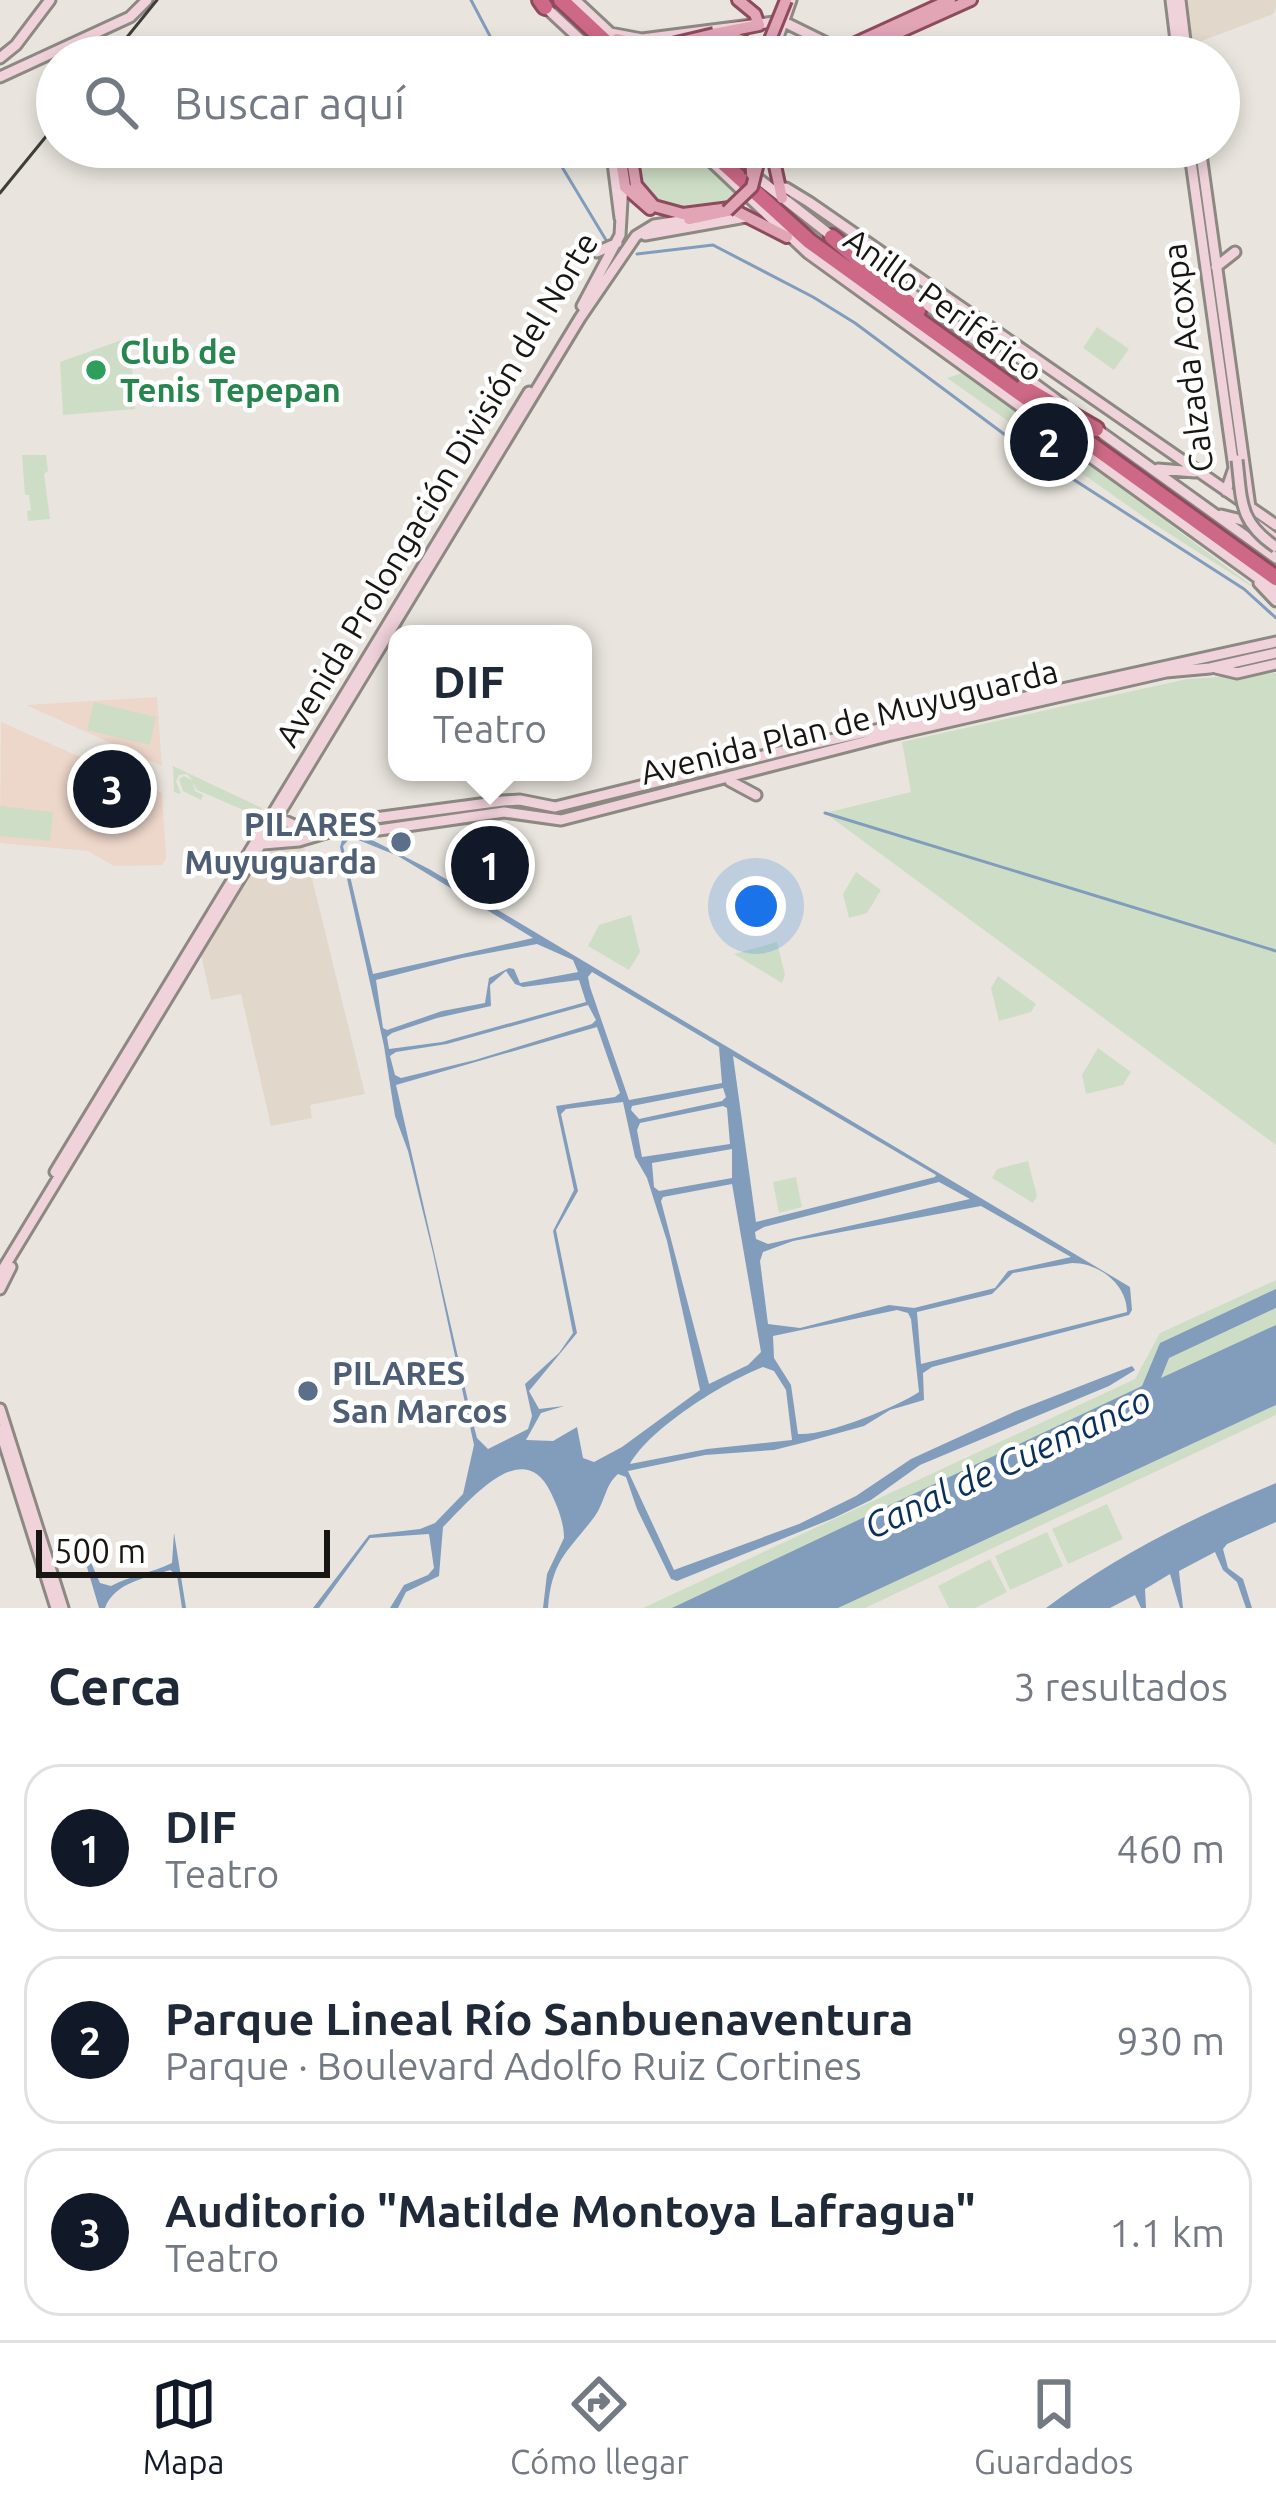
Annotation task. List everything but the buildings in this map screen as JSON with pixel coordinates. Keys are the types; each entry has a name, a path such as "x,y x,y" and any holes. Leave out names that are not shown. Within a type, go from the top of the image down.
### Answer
{"highway":[{"path":"562,0 600,36"},
{"path":"543,2 585,36"},
{"name":"Anillo Periférico","path":"731,168 801,226 1276,574"},
{"name":"Anillo Periférico","path":"737,168 809,242 1276,574"},
{"path":"832,236 927,319"},
{"path":"825,265 902,309"},
{"path":"1023,387 1096,429"},
{"path":"1109,457 1126,482"}],"main road":[{"path":"0,58 16,45 50,0"},
{"path":"89,36 130,17 147,0"},
{"path":"574,0 613,36"},
{"path":"737,0 763,22"},
{"path":"749,0 763,22"},
{"path":"882,36 950,0"},
{"path":"889,36 971,0"},
{"path":"1175,0 1180,36"},
{"path":"543,2 576,36"},
{"path":"707,36 754,28 784,8"},
{"path":"784,8 825,36"},
{"path":"770,36 784,8"},
{"path":"770,36 784,8"},
{"path":"662,36 763,22"},
{"path":"716,34 724,36"},
{"path":"0,77 36,60"},
{"path":"622,168 622,223"},
{"name":"Avenida Prolongación División del Norte","path":"389,625 617,243 623,168"},
{"path":"626,168 631,186 651,209"},
{"path":"630,168 638,188 658,208 683,214 726,207 761,193"},
{"path":"726,168 832,236 1276,558"},
{"path":"746,168 787,236 1252,573 1273,595"},
{"path":"758,168 761,193"},
{"path":"758,168 761,193"},
{"path":"761,193 766,168"},
{"name":"Calzada Acoxpa","path":"1193,168 1218,321 1233,481"},
{"name":"Calzada Acoxpa","path":"1201,168 1202,216 1216,266 1219,364 1233,481 1250,507"},
{"path":"623,183 631,196 671,218 697,219 761,193"},
{"path":"630,244 761,193 786,188 1200,472"},
{"path":"1188,239 1202,216"},
{"name":"Avenida Prolongación División del Norte","path":"392,625 630,244 654,225 697,219"},
{"path":"597,252 617,243"},
{"path":"1216,266 1235,252"},
{"path":"1219,364 1226,380 1246,519 1254,532 1276,536"},
{"path":"1154,469 1200,472 1233,481 1276,536"},
{"path":"1233,481 1229,499 1276,536"},
{"path":"1208,508 1254,523 1276,536"},
{"name":"Avenida Prolongación División del Norte","path":"257,846 388,627"},
{"name":"Avenida Prolongación División del Norte","path":"275,816 388,631"},
{"path":"1165,668 1276,646"},
{"path":"1210,668 1276,646"},
{"path":"1165,668 1276,646"},
{"path":"1165,668 1237,673 1276,664"},
{"name":"Avenida Plan de Muyuguarda","path":"275,816 308,831 502,801 554,807 807,745 1165,668"},
{"name":"Avenida Plan de Muyuguarda","path":"257,846 339,830 379,830 504,812 561,820 1165,668"},
{"path":"713,782 735,781 756,795"},
{"path":"249,866 266,849 279,844"},
{"path":"0,1264 249,866 257,846"},
{"path":"19,1243 257,846"},
{"path":"0,1282 45,1189"},
{"path":"0,1409 59,1608"},
{"path":"0,1430 59,1608"}],"shaded area":[{"path":"1185,0 1276,0 1273,14 1215,36 1190,36"},
{"path":"157,697 162,766 26,705"},
{"path":"1,722 162,793 166,858 162,865 114,866 88,851 0,843"},
{"path":"303,842 365,1094 310,1105 312,1118 271,1126 241,994 211,1000 200,951 270,849"}],"green space":[{"path":"637,168 714,168 740,192 729,201 674,207 652,199"},
{"path":"1097,327 1129,349 1114,370 1083,348"},
{"name":"Club de Tenis Tepepan","path":"130,337 135,409 63,415 60,362"},
{"path":"965,372 1262,593 1151,522 947,378"},
{"path":"22,455 46,455 50,519 28,521 31,510"},
{"path":"1276,673 1276,1145 825,813 911,792 902,742 1187,679"},
{"path":"94,702 156,717 150,745 87,730"},
{"path":"173,766 262,808 257,816 197,790 193,783 195,791 203,795 201,800 183,791 179,779 184,776 193,781 187,774 179,775 176,781 181,794 174,792"},
{"path":"0,806 53,812 50,841 0,836"},
{"path":"502,823 504,856 481,852 478,826"},
{"path":"856,872 881,890 867,913 849,918 843,894"},
{"path":"631,915 640,952 629,970 588,946 599,925"},
{"path":"777,942 785,975 782,983 734,954"},
{"path":"998,976 1036,1004 1031,1012 999,1021 991,988"},
{"path":"1098,1048 1131,1072 1123,1085 1086,1094 1082,1075"},
{"path":"1028,1161 1037,1196 1033,1203 992,1178 997,1169"},
{"path":"796,1177 802,1207 779,1213 773,1182"},
{"path":"1276,1280 1276,1415 865,1608 643,1608 1135,1379 1160,1333"},
{"path":"1107,1504 1123,1539 1068,1564 1052,1529"},
{"path":"1047,1532 1063,1566 1010,1590 995,1556"},
{"path":"990,1559 1007,1592 975,1608 949,1608 938,1586"}],"water":[{"path":"344,833 374,841 429,869 1130,1287 1129,1315 932,1367 923,1373 924,1400 890,1410 864,1426 774,1450 705,1455 628,1471 674,1570 799,1524 856,1496 911,1459 1016,1411 1132,1366 1135,1370 1109,1386 920,1465 871,1500 834,1518 677,1581 671,1579 626,1477 618,1474 558,1567 548,1608 543,1608 547,1574 564,1538 561,1520 538,1475 525,1469 510,1471 480,1490 443,1527 439,1576 406,1592 398,1608 390,1608 404,1585 434,1568 429,1534 370,1538 319,1608 313,1608 369,1535 435,1523 463,1494 474,1445 433,1253 395,1116 340,847","holes":["351,837 398,856 533,938 373,974 343,846","537,944 573,960 578,972 520,983 509,968 489,978 485,1003 383,1028 376,980","506,971 523,987 579,980 586,1002 442,1042 389,1049 387,1037 392,1033 491,1006 490,985","592,972 719,1047 722,1083 629,1100 590,987","588,1005 596,1020 475,1060 401,1078 395,1075 390,1056","597,1027 620,1093 556,1106 574,1190 553,1231 573,1333 525,1384 532,1416 528,1429 488,1449 477,1438 396,1085","733,1056 936,1175 756,1222","723,1088 726,1097 639,1119 632,1106","623,1102 635,1157 647,1178 667,1241 700,1390 594,1462 583,1458 577,1427 553,1441 526,1440 541,1413 564,1406 539,1409 529,1391 577,1333 556,1230 578,1191 561,1114 566,1109","727,1108 730,1144 642,1157 640,1123","732,1149 732,1178 659,1191 654,1187 652,1163","939,1182 970,1199 768,1244 756,1239 755,1232 764,1227","732,1184 761,1352 748,1365 709,1384 661,1201","981,1206 1071,1257 1008,1271 995,1288 914,1308 889,1305 800,1328 768,1324 760,1261 763,1252 793,1241","1072,1263 1110,1277 1122,1293 1127,1312 921,1364 917,1312 992,1294 1013,1273","897,1310 908,1313 919,1392 860,1420 798,1434 791,1385 774,1358 773,1336","763,1367 774,1371 786,1390 792,1440 630,1464 654,1436 689,1408"]},
{"name":"Canal de Cuemanco","path":"1276,1289 1276,1308 1169,1358 1161,1378 1276,1325 1276,1405 838,1608 672,1608 1142,1386 1160,1343"},
{"path":"1276,1483 1276,1522 1223,1549 1228,1568 1243,1579 1252,1608 1246,1608 1237,1582 1223,1570 1215,1552 1179,1571 1183,1608 1170,1574 1145,1589 1146,1608 1141,1608 1135,1595 1110,1608 1046,1608 1157,1538"},
{"path":"174,1533 186,1608 182,1608 177,1575 170,1570 123,1587 105,1608 99,1608 84,1557 89,1558 100,1583 111,1586 172,1563"}],"waterway":[{"path":"471,0 490,36"},
{"path":"563,168 606,240"},
{"path":"637,254 713,245 813,297 1012,440 1244,589 1276,618"},
{"path":"825,813 1276,951"}],"tram line":[{"path":"128,36 157,0"},
{"path":"0,193 36,149"}],"place":[{"name":"Club de Tenis Tepepan","path":"96,370"},
{"name":"Parque Lineal Río Sanbuenaventura","path":"1049,442"},
{"name":"Auditorio \"Matilde Montoya Lafragua\"","path":"112,789"},
{"name":"PILARES Muyuguarda","path":"401,842"},
{"name":"DIF","path":"490,865"},
{"name":"PILARES San Marcos","path":"308,1391"}]}
